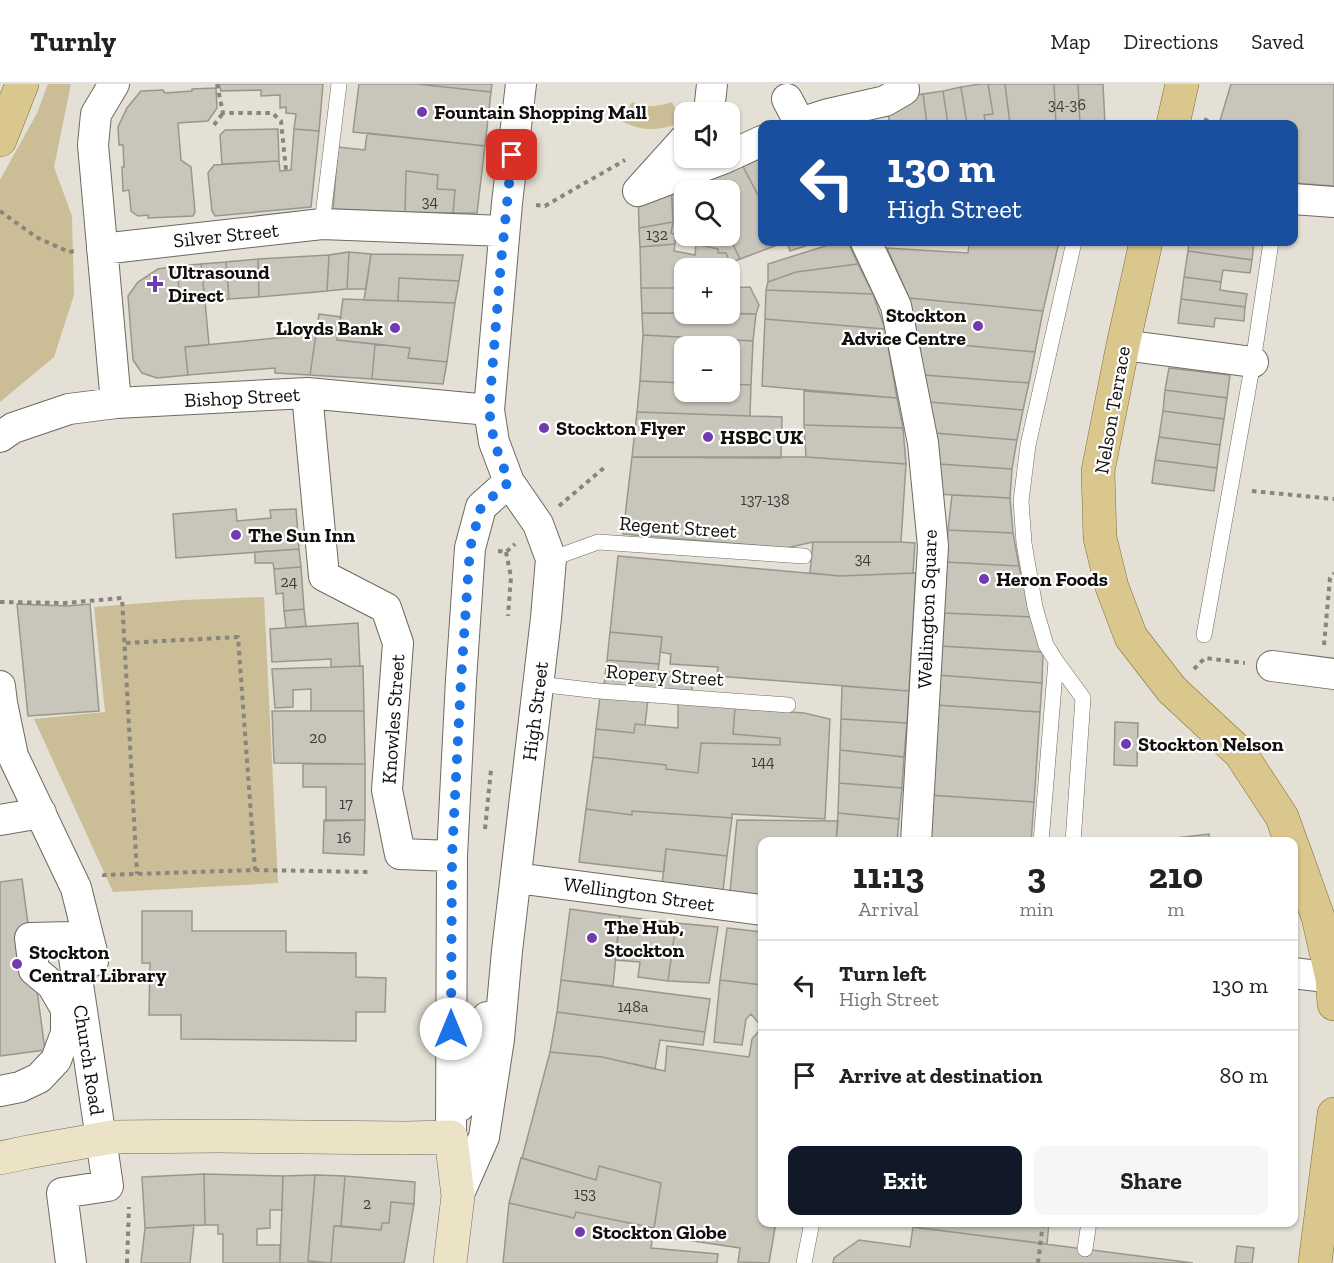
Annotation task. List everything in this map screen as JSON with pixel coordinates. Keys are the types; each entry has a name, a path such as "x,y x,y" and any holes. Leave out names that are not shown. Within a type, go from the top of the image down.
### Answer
{"main road":[{"path":"3,128 22,84"},
{"path":"1174,120 1182,84"},
{"name":"Nelson Terrace","path":"1145,246 1098,471 1100,538 1112,587 1131,637 1172,690 1240,753 1282,817 1289,837"},
{"path":"1298,861 1318,917 1333,987"},
{"path":"1315,1263 1334,1114"}],"street":[{"path":"114,84 96,114 93,145 116,403"},
{"name":"High Street","path":"458,1196 484,1137 499,1039 551,559 538,524 509,482 494,442 489,410 506,217 521,84"},
{"path":"710,102 712,84"},
{"path":"796,118 828,114 885,101 904,90 903,84"},
{"path":"740,151 758,143"},
{"path":"674,151 638,191 698,168"},
{"path":"1298,199 1334,202"},
{"name":"Silver Street","path":"102,249 322,224 457,229 506,217"},
{"name":"Wellington Square","path":"868,246 896,306 923,443 933,546 916,837"},
{"path":"1123,345 1254,362"},
{"name":"Bishop Street","path":"0,437 13,428 69,409 116,403 307,393 489,410"},
{"name":"Knowles Street","path":"307,393 324,576 386,608 398,643 387,790 400,854 452,856"},
{"name":"High Street","path":"450,1263 458,1196 451,1137 452,856 470,548 481,507 509,482"},
{"path":"1272,666 1328,673"},
{"path":"0,686 13,756 76,888 92,952 106,1138"},
{"path":"0,820 41,813"},
{"name":"Wellington Street","path":"516,878 758,909"},
{"name":"Church Road","path":"0,1091 20,1087 39,1078 56,1060 66,1034 66,1009 52,985 34,970 30,938 70,937 106,1138 108,1186 62,1193 71,1263"},
{"name":"High Street","path":"451,1137 507,951"},
{"path":"1298,974 1333,987"},
{"name":"Church Road","path":"0,1158 106,1138 451,1137"}],"lane":[{"path":"322,224 339,84"},
{"path":"1073,246 1028,445 1021,501 1024,543 1035,607 1046,645 1083,698 1073,837"},
{"path":"1204,635 1254,362 1270,246"},
{"name":"Regent Street","path":"551,559 598,542 804,556"},
{"path":"1041,837 1056,661"},
{"name":"Ropery Street","path":"538,684 598,692 788,705"},
{"path":"804,1263 811,1227"},
{"path":"1086,1249 1088,1227"}],"path":[{"path":"214,125 223,113 217,84"},
{"path":"223,113 272,113 281,121 286,170"},
{"path":"506,217 544,206 630,157"},
{"path":"0,211 36,237 69,252 102,249"},
{"path":"1230,489 1334,499"},
{"path":"506,552 511,577 508,616"},
{"path":"1328,673 1330,578 1334,573"},
{"path":"0,602 64,603 122,598 138,874"},
{"path":"126,643 238,637 255,870"},
{"path":"1172,690 1204,658 1272,666"},
{"path":"104,886 104,875 255,870 371,872"},
{"path":"1038,1263 1042,1227"}],"shaded area":[{"path":"48,84 71,84 54,167 72,216 74,295 54,357 0,402 0,180 37,113"},
{"path":"632,102 652,106 672,102 674,106 674,124 666,127 644,129 621,121"},
{"path":"264,597 278,883 113,892 34,719 105,712 94,607"}],"building":[{"path":"219,84 323,84 319,131 294,129 296,114 286,113 286,107 280,108 280,95 261,96 261,90 221,91"},
{"name":"Fountain Shopping Mall","path":"359,84 417,84 491,92 485,146 353,132"},
{"path":"417,84 492,84 491,92"},
{"path":"988,84 993,114 984,115 985,120 966,120 961,87"},
{"path":"988,84 1005,84 1010,120 985,120 984,115 993,114"},
{"path":"1005,84 1054,84 1056,120 1010,120"},
{"path":"1054,84 1078,84 1080,120 1056,120"},
{"path":"1078,84 1103,84 1105,120 1080,120"},
{"path":"1231,84 1334,84 1334,186 1298,183 1298,120 1220,120"},
{"path":"961,87 966,120 947,120 943,91"},
{"path":"216,88 217,108 208,121 178,123 181,160 191,167 195,212 193,216 148,218 148,215 138,216 131,211 129,190 123,191 123,145 119,145 118,127 127,108 141,91 163,90 165,93"},
{"path":"943,91 947,120 926,120 923,94"},
{"path":"923,94 926,120 889,120 885,101"},
{"path":"278,129 279,161 222,164 220,135 225,130"},
{"path":"294,129 319,131 311,207 215,216 212,211 208,173 214,165 279,161 280,171 291,170"},
{"path":"367,133 485,146 477,213 453,213 455,190 437,189 438,175 406,171 405,212 333,209 338,147 365,150"},
{"path":"758,143 758,195 740,161 740,151"},
{"path":"740,161 758,195 758,246 775,246 740,259 734,246 740,246 740,180 702,180 697,169 740,168"},
{"path":"697,169 702,180 674,180 674,234 671,233 673,222 671,179"},
{"path":"406,171 438,175 437,189 455,190 453,213 405,212"},
{"path":"671,179 673,222 639,228 638,191"},
{"path":"673,222 671,233 674,234 674,244 640,247 639,228"},
{"path":"674,244 674,251 695,255 696,246 705,246 718,249 718,253 726,253 728,258 674,258 674,288 641,288 640,247"},
{"path":"705,246 734,246 740,258 728,258 726,253 718,253 718,249"},
{"path":"788,246 805,246 790,251"},
{"path":"825,246 850,246 858,264 796,272 768,282 768,264"},
{"path":"969,246 1058,246 1043,311 909,298 887,248 968,253"},
{"path":"1189,246 1254,246 1252,260 1188,251"},
{"path":"1188,251 1252,260 1250,273 1223,270 1221,282 1184,277"},
{"path":"349,252 371,254 366,289 347,289"},
{"path":"349,252 347,289 327,291 329,255"},
{"path":"371,254 463,255 459,281 399,278 398,301 364,300"},
{"path":"329,255 327,291 259,297 258,259"},
{"path":"258,259 259,297 229,299 226,262"},
{"path":"226,262 229,299 205,301 201,264"},
{"path":"201,264 205,301 180,303 177,266"},
{"path":"858,264 873,294 766,290 768,282 796,272"},
{"path":"177,266 180,303 205,301 209,345 185,347 188,375 157,378 142,373 133,360 128,296 138,282 158,269"},
{"path":"1184,277 1221,282 1220,290 1247,294 1245,307 1181,299"},
{"path":"399,278 459,281 455,303 398,301"},
{"path":"740,287 750,287 759,305 756,314 740,313"},
{"path":"641,288 674,288 674,313 642,313"},
{"path":"766,290 873,294 885,329 765,319"},
{"name":"Stockton Advice Centre","path":"909,298 1043,311 1035,352 919,341"},
{"name":"Lloyds Bank","path":"343,299 455,303 447,362 408,358 410,348 337,340"},
{"path":"1181,299 1245,307 1244,321 1215,318 1214,327 1178,323"},
{"path":"642,313 674,313 674,324 740,324 740,314 756,314 753,341 740,340 740,336 643,335"},
{"path":"319,314 341,317 337,340 375,344 372,379 310,375"},
{"path":"765,319 885,329 897,398 762,386"},
{"path":"316,334 310,375 275,373 275,368 188,375 185,347"},
{"path":"643,335 674,337 674,383 640,381"},
{"path":"740,340 753,341 751,385 740,384"},
{"path":"919,341 1035,352 1029,383 924,375"},
{"path":"375,344 410,348 408,358 447,362 443,384 372,379"},
{"path":"1169,368 1230,375 1227,398 1165,390"},
{"path":"924,375 1029,383 1023,410 929,402"},
{"path":"640,381 674,383 674,402 740,402 740,384 751,385 750,416 637,412"},
{"path":"1165,390 1227,398 1224,419 1163,411"},
{"path":"804,391 897,398 903,428 804,425"},
{"path":"929,402 1023,410 1017,440 934,433"},
{"path":"1163,411 1224,419 1220,445 1159,437"},
{"name":"HSBC UK","path":"637,412 782,417 781,458 632,457"},
{"path":"804,425 903,428 906,464 806,457"},
{"path":"934,433 1017,440 1012,469 939,464"},
{"path":"1159,437 1220,445 1217,468 1155,460"},
{"path":"632,457 806,457 906,464 901,542 813,542 786,548 623,534"},
{"path":"1155,460 1217,468 1214,491 1152,483"},
{"path":"939,464 1012,469 1010,498 936,494"},
{"path":"952,495 1010,498 1013,533 948,530"},
{"name":"The Sun Inn","path":"236,509 237,521 271,518 270,510 296,509 299,549 176,558 173,514"},
{"path":"948,530 1013,533 1019,566 946,562"},
{"path":"813,542 915,543 913,573 840,576 810,573"},
{"path":"299,549 301,567 274,569 273,563 255,563 255,552"},
{"path":"618,556 840,576 916,573 909,691 717,676 718,667 670,664 671,654 660,652 662,637 610,632"},
{"name":"Heron Foods","path":"946,562 1019,566 1033,617 943,613"},
{"path":"301,567 304,609 284,611 283,593 276,594 274,569"},
{"path":"17,604 67,606 90,604 99,711 28,716"},
{"path":"304,609 306,626 286,628 284,611"},
{"path":"943,613 1033,617 1043,652 940,646"},
{"path":"358,623 360,666 331,667 331,659 272,662 270,629"},
{"path":"610,632 662,637 659,664 607,660"},
{"path":"940,646 1043,652 1042,683 938,675"},
{"path":"607,660 659,664 658,671 692,674 692,692 604,685"},
{"path":"363,666 364,711 311,711 311,689 293,690 293,707 275,708 272,669"},
{"path":"938,675 1042,683 1040,712 936,705"},
{"path":"842,686 909,691 907,723 841,719"},
{"path":"600,697 648,700 645,725 635,724 634,733 596,729"},
{"path":"678,703 735,708 733,734 780,738 780,745 701,743 698,773 666,769 666,765 593,757 596,729 634,733 635,724 678,728"},
{"path":"936,705 1040,712 1034,802 929,795"},
{"path":"735,708 804,713 830,719 825,819 732,814 732,818 632,811 632,815 586,809 593,757 666,765 666,769 698,773 701,743 780,745 780,738 733,734"},
{"path":"272,711 364,711 365,764 274,763"},
{"path":"841,719 907,723 904,757 840,750"},
{"name":"Stockton Nelson","path":"1115,722 1138,723 1137,766 1114,765"},
{"path":"840,750 904,757 902,788 839,783"},
{"path":"303,764 365,764 365,820 326,821 326,787 303,787"},
{"path":"839,783 902,788 899,819 838,813"},
{"path":"929,795 1034,802 1031,837 927,837"},
{"path":"586,809 632,815 632,811 732,818 727,856 666,849 664,872 579,862"},
{"path":"838,813 899,819 897,837 836,837"},
{"path":"324,820 365,820 364,855 323,853"},
{"path":"737,820 838,821 836,837 758,837 758,896 730,892"},
{"path":"1209,834 1209,837 1184,837"},
{"path":"666,849 727,856 723,891 662,884"},
{"name":"Stockton Central Library","path":"22,879 45,1050 0,1056 0,882"},
{"name":"The Hub, Stockton","path":"570,909 620,916 613,986 561,980"},
{"path":"142,911 192,911 192,931 286,931 286,952 356,953 356,977 386,978 385,1012 356,1012 356,1041 181,1039 181,1015 149,1015 150,963 142,963"},
{"path":"620,916 676,923 668,981 638,977 640,962 615,960"},
{"path":"676,923 718,927 709,983 668,981"},
{"path":"727,928 758,932 758,985 720,980"},
{"path":"561,980 710,999 705,1032 557,1012"},
{"path":"720,980 758,985 758,1022 751,1014 746,1019 742,1045 714,1042"},
{"path":"557,1012 705,1032 703,1045 660,1040 655,1069 602,1057 550,1052"},
{"path":"758,1032 758,1227 775,1227 769,1263 738,1262 740,1248 653,1235 661,1183 599,1166 596,1180 522,1158 550,1052 602,1057 665,1071 667,1046 749,1057 752,1039"},
{"path":"521,1158 596,1180 599,1166 661,1183 654,1228 576,1212 574,1218 509,1203"},
{"path":"204,1174 283,1176 282,1210 270,1210 270,1228 257,1229 257,1245 280,1245 280,1263 223,1263 223,1234 218,1234 218,1225 205,1225"},
{"path":"204,1174 205,1225 145,1228 142,1177"},
{"path":"315,1175 345,1176 341,1226 334,1226 331,1263 308,1261"},
{"path":"315,1175 308,1261 321,1263 280,1263 283,1176"},
{"path":"345,1176 415,1182 414,1204 391,1202 389,1223 382,1223 381,1230 341,1226"},
{"path":"391,1202 414,1204 404,1263 331,1263 334,1226 381,1230 382,1223 389,1223"},
{"name":"Stockton Globe","path":"509,1203 574,1218 576,1212 654,1228 651,1248 718,1254 717,1263 503,1263"},
{"path":"194,1225 190,1263 141,1263 145,1228"},
{"path":"913,1227 1049,1227 1047,1244"},
{"path":"913,1227 1193,1263 833,1263 834,1258 859,1240 910,1247"},
{"path":"1237,1246 1254,1248 1252,1263 1235,1263"}],"place":[{"name":"Fountain Shopping Mall","path":"422,112"},
{"name":"Ultrasound Direct","path":"155,284"},
{"name":"Stockton Advice Centre","path":"978,326"},
{"name":"Lloyds Bank","path":"395,328"},
{"name":"Stockton Flyer","path":"544,428"},
{"name":"HSBC UK","path":"708,437"},
{"name":"The Sun Inn","path":"236,535"},
{"name":"Heron Foods","path":"984,579"},
{"name":"Stockton Nelson","path":"1126,744"},
{"name":"The Hub, Stockton","path":"592,938"},
{"name":"Stockton Central Library","path":"17,964"},
{"name":"Stockton Globe","path":"580,1232"}],"route":[{"path":"451,1029 452,856 470,548 481,507 509,482 494,442 489,410 512,155"}]}
